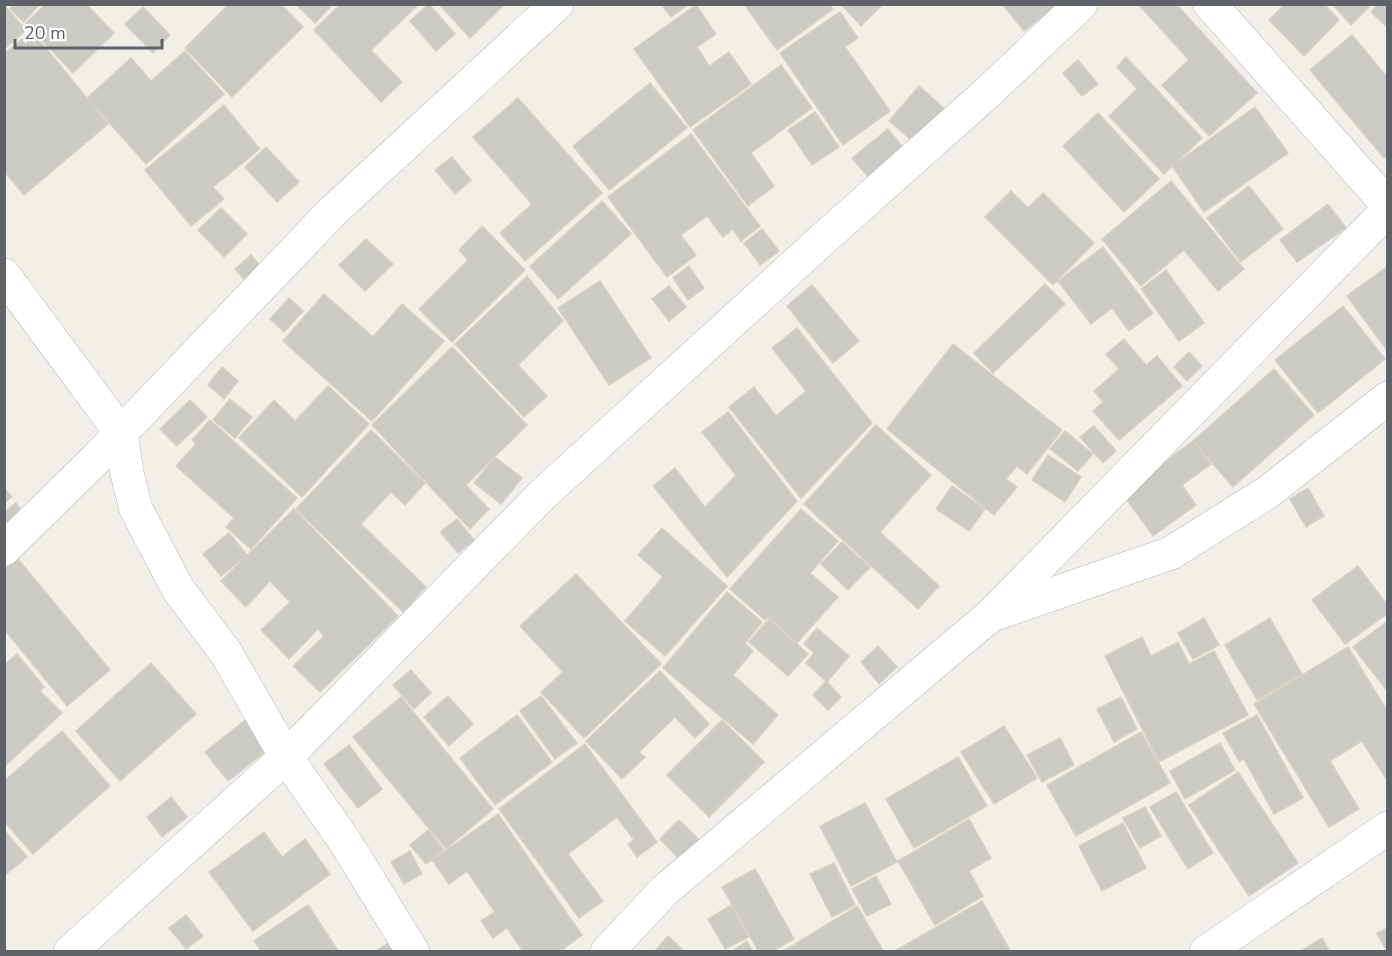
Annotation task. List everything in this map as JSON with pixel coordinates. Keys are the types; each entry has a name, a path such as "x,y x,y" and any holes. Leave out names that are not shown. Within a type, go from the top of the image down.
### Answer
{"street":[{"path":"4,549 121,434 332,212 557,4"},
{"path":"70,951 286,757 542,495 987,93 1081,4"},
{"path":"1210,4 1388,205"},
{"path":"607,951 664,891 991,615 1388,210"},
{"path":"4,274 121,434 126,473 136,509 178,589 226,653 286,757 344,840 414,951"},
{"path":"991,615 1171,553 1268,492 1388,398"},
{"path":"1206,951 1388,828"}],"building":[{"path":"14,4 40,4 24,22 10,9"},
{"path":"46,4 86,4 114,33 73,73 26,23"},
{"path":"229,4 281,4 303,27 232,97 185,48"},
{"path":"296,4 333,4 315,23"},
{"path":"341,4 419,4 371,50 402,82 381,102 314,30"},
{"path":"429,4 455,34 436,51 410,21"},
{"path":"439,4 505,4 470,38"},
{"path":"661,4 689,4 671,17"},
{"path":"744,4 829,4 833,9 777,50"},
{"path":"841,4 883,4 861,26"},
{"path":"1002,4 1052,4 1054,7 1024,31"},
{"path":"1138,4 1176,4 1257,93 1209,136 1162,85 1189,60"},
{"path":"1285,4 1324,4 1339,20 1304,56 1269,20"},
{"path":"1332,4 1372,4 1351,25"},
{"path":"1378,4 1388,4 1388,28 1371,12"},
{"path":"4,5 26,30 4,49"},
{"path":"696,5 716,34 697,47 709,66 729,52 751,84 690,127 634,49"},
{"path":"143,7 170,35 153,53 125,24"},
{"path":"840,12 858,38 845,47 890,111 843,145 780,53"},
{"path":"32,31 108,124 24,195 4,171 4,54"},
{"path":"1352,35 1388,78 1388,155 1384,158 1310,70"},
{"path":"185,51 224,94 146,164 87,98 131,58 151,81"},
{"path":"1126,57 1202,138 1164,174 1109,116 1137,89 1117,67"},
{"path":"1078,60 1098,84 1082,96 1063,73"},
{"path":"781,65 812,108 751,153 774,186 748,206 693,130"},
{"path":"650,83 687,128 609,190 573,146"},
{"path":"919,86 945,109 916,144 889,121"},
{"path":"518,98 602,193 525,261 500,233 532,204 473,137"},
{"path":"224,105 260,149 213,187 224,199 191,226 145,170"},
{"path":"1255,107 1288,153 1204,212 1172,166"},
{"path":"815,112 839,147 812,165 788,130"},
{"path":"1098,113 1159,179 1124,212 1063,146"},
{"path":"888,129 905,150 870,179 852,158"},
{"path":"691,134 760,226 741,241 733,229 723,237 707,216 681,235 696,255 667,277 608,197"},
{"path":"266,147 299,182 277,202 245,167"},
{"path":"452,157 471,180 455,194 435,170"},
{"path":"1171,181 1244,269 1218,291 1184,250 1141,286 1102,239"},
{"path":"1249,186 1283,229 1241,262 1207,218"},
{"path":"1011,191 1028,208 1043,193 1094,243 1053,285 985,217"},
{"path":"602,201 631,234 558,299 530,266"},
{"path":"1328,204 1346,228 1297,262 1280,240"},
{"path":"221,208 247,234 224,257 198,230"},
{"path":"482,226 525,270 452,342 419,309 468,260 459,250"},
{"path":"762,229 779,251 760,265 744,243"},
{"path":"366,239 393,264 365,291 339,265"},
{"path":"1103,247 1153,313 1129,331 1112,308 1091,324 1058,281"},
{"path":"251,255 266,273 250,286 235,269"},
{"path":"689,266 704,288 688,300 673,278"},
{"path":"1388,266 1388,352 1347,296"},
{"path":"1166,270 1204,323 1179,341 1141,289"},
{"path":"527,276 563,321 518,365 547,396 524,417 455,344"},
{"path":"600,281 651,358 609,385 558,308"},
{"path":"1045,284 1065,304 993,373 974,353"},
{"path":"812,285 859,341 833,363 787,306"},
{"path":"669,286 686,307 669,321 652,299"},
{"path":"324,294 373,337 402,304 444,341 372,421 283,341"},
{"path":"289,298 303,311 284,332 270,319"},
{"path":"1343,306 1385,359 1318,413 1275,360"},
{"path":"797,328 872,423 801,498 729,407 754,387 776,416 806,391 772,348"},
{"path":"1124,339 1146,365 1157,356 1182,386 1119,440 1093,411 1103,402 1094,391 1119,369 1106,354"},
{"path":"953,344 1062,430 1027,474 1017,466 1006,479 1017,487 994,515 887,429"},
{"path":"452,347 527,425 466,485 489,509 470,529 372,425"},
{"path":"1189,352 1202,366 1187,381 1174,367"},
{"path":"222,367 238,381 224,399 208,385"},
{"path":"1274,369 1314,415 1233,487 1193,441"},
{"path":"328,386 369,424 302,497 239,438 274,400 295,421"},
{"path":"230,399 252,417 235,438 213,420"},
{"path":"190,400 207,417 177,446 160,429"},
{"path":"728,412 797,501 727,577 653,486 675,468 705,507 736,475 702,432"},
{"path":"210,420 297,498 251,549 226,527 234,518 176,466 196,444 192,440"},
{"path":"876,425 931,475 880,532 939,586 918,609 804,504"},
{"path":"1094,426 1116,451 1103,463 1080,437"},
{"path":"371,430 425,483 405,505 391,492 361,524 426,587 403,612 296,509"},
{"path":"1065,431 1093,454 1078,471 1050,449"},
{"path":"1193,441 1211,464 1182,485 1196,505 1153,536 1122,493"},
{"path":"1048,455 1081,477 1065,502 1032,480"},
{"path":"495,457 522,478 501,504 474,483"},
{"path":"952,486 985,509 969,531 936,509"},
{"path":"4,488 12,497 4,503"},
{"path":"1308,488 1324,516 1306,527 1290,499"},
{"path":"16,503 27,518 11,530 4,522 4,512"},
{"path":"294,509 398,616 320,692 293,666 324,636 318,629 289,659 261,630 290,602 270,581 246,607 221,581"},
{"path":"801,509 838,541 810,573 838,597 797,643 768,617 765,620 730,589"},
{"path":"457,519 474,540 458,553 440,532"},
{"path":"662,528 727,586 665,656 625,621 663,577 638,555"},
{"path":"229,533 247,555 221,576 203,554"},
{"path":"842,542 870,567 848,590 821,564"},
{"path":"18,559 110,670 67,706 4,629 4,570"},
{"path":"1358,566 1388,606 1388,613 1345,644 1312,600"},
{"path":"576,574 661,664 584,738 541,692 563,672 520,626"},
{"path":"727,592 762,622 745,643 753,651 733,675 778,715 753,744 663,668"},
{"path":"1204,618 1219,645 1193,659 1178,633"},
{"path":"1270,618 1302,674 1257,700 1225,645"},
{"path":"769,619 808,654 788,676 749,642"},
{"path":"1388,621 1388,692 1353,647"},
{"path":"817,628 849,656 827,682 806,663 814,653 804,644"},
{"path":"1142,637 1151,656 1178,642 1189,664 1214,651 1248,715 1159,762 1105,656"},
{"path":"878,646 897,667 879,684 861,662"},
{"path":"1348,647 1388,712 1388,782 1362,741 1330,761 1359,809 1329,827 1254,704"},
{"path":"17,654 44,687 40,691 62,713 4,767 4,665"},
{"path":"151,663 196,714 120,781 76,731"},
{"path":"411,670 431,693 414,709 393,685"},
{"path":"660,671 709,724 695,738 675,717 639,752 645,757 622,779 586,741"},
{"path":"826,681 841,697 828,710 813,695"},
{"path":"448,696 473,724 449,746 424,717"},
{"path":"541,696 577,743 555,759 520,711"},
{"path":"401,697 493,809 446,849 353,737"},
{"path":"1121,697 1137,729 1114,742 1097,709"},
{"path":"254,713 276,743 228,781 205,752"},
{"path":"517,715 552,762 495,805 460,758"},
{"path":"1257,715 1303,798 1274,814 1244,759 1239,761 1223,733"},
{"path":"722,720 764,762 709,817 667,775"},
{"path":"1004,726 1037,778 994,804 961,752"},
{"path":"62,731 110,786 33,854 4,821 4,781"},
{"path":"1141,732 1170,783 1076,836 1047,785"},
{"path":"1060,738 1074,765 1042,782 1027,755"},
{"path":"1220,743 1235,770 1185,799 1170,771"},
{"path":"585,744 657,842 637,857 628,844 634,840 617,817 568,854 603,901 579,918 499,809"},
{"path":"349,745 382,789 358,808 324,764"},
{"path":"958,757 987,806 914,848 886,799"},
{"path":"1238,772 1298,863 1249,896 1189,805"},
{"path":"1176,792 1213,853 1188,869 1150,807"},
{"path":"171,797 187,817 162,837 147,817"},
{"path":"865,803 897,862 851,886 820,826"},
{"path":"1145,807 1161,836 1140,848 1123,818"},
{"path":"498,814 582,935 559,952 520,952 522,950 507,928 493,938 481,921 495,912 467,871 449,884 432,860"},
{"path":"969,819 991,858 969,871 983,896 935,925 898,861"},
{"path":"679,820 700,841 681,861 660,839"},
{"path":"1123,823 1146,868 1102,891 1079,846"},
{"path":"4,830 27,857 4,876"},
{"path":"428,830 444,850 426,864 410,845"},
{"path":"264,832 282,857 305,839 330,874 253,931 209,872"},
{"path":"410,851 422,874 404,884 391,862"},
{"path":"834,863 855,905 832,917 810,874"},
{"path":"755,869 794,939 771,952 759,952 722,887"},
{"path":"876,876 891,904 867,916 852,889"},
{"path":"982,901 1011,952 893,952"},
{"path":"308,905 339,952 262,952 254,941"},
{"path":"731,905 749,937 725,949 708,919"},
{"path":"857,906 884,952 782,952"},
{"path":"186,915 203,936 186,949 169,928"},
{"path":"1388,928 1388,952 1387,952 1377,933"},
{"path":"668,936 685,952 654,952"},
{"path":"1322,938 1330,952 1299,952"},
{"path":"747,941 753,952 731,952"},
{"path":"390,942 396,952 374,952"}]}
